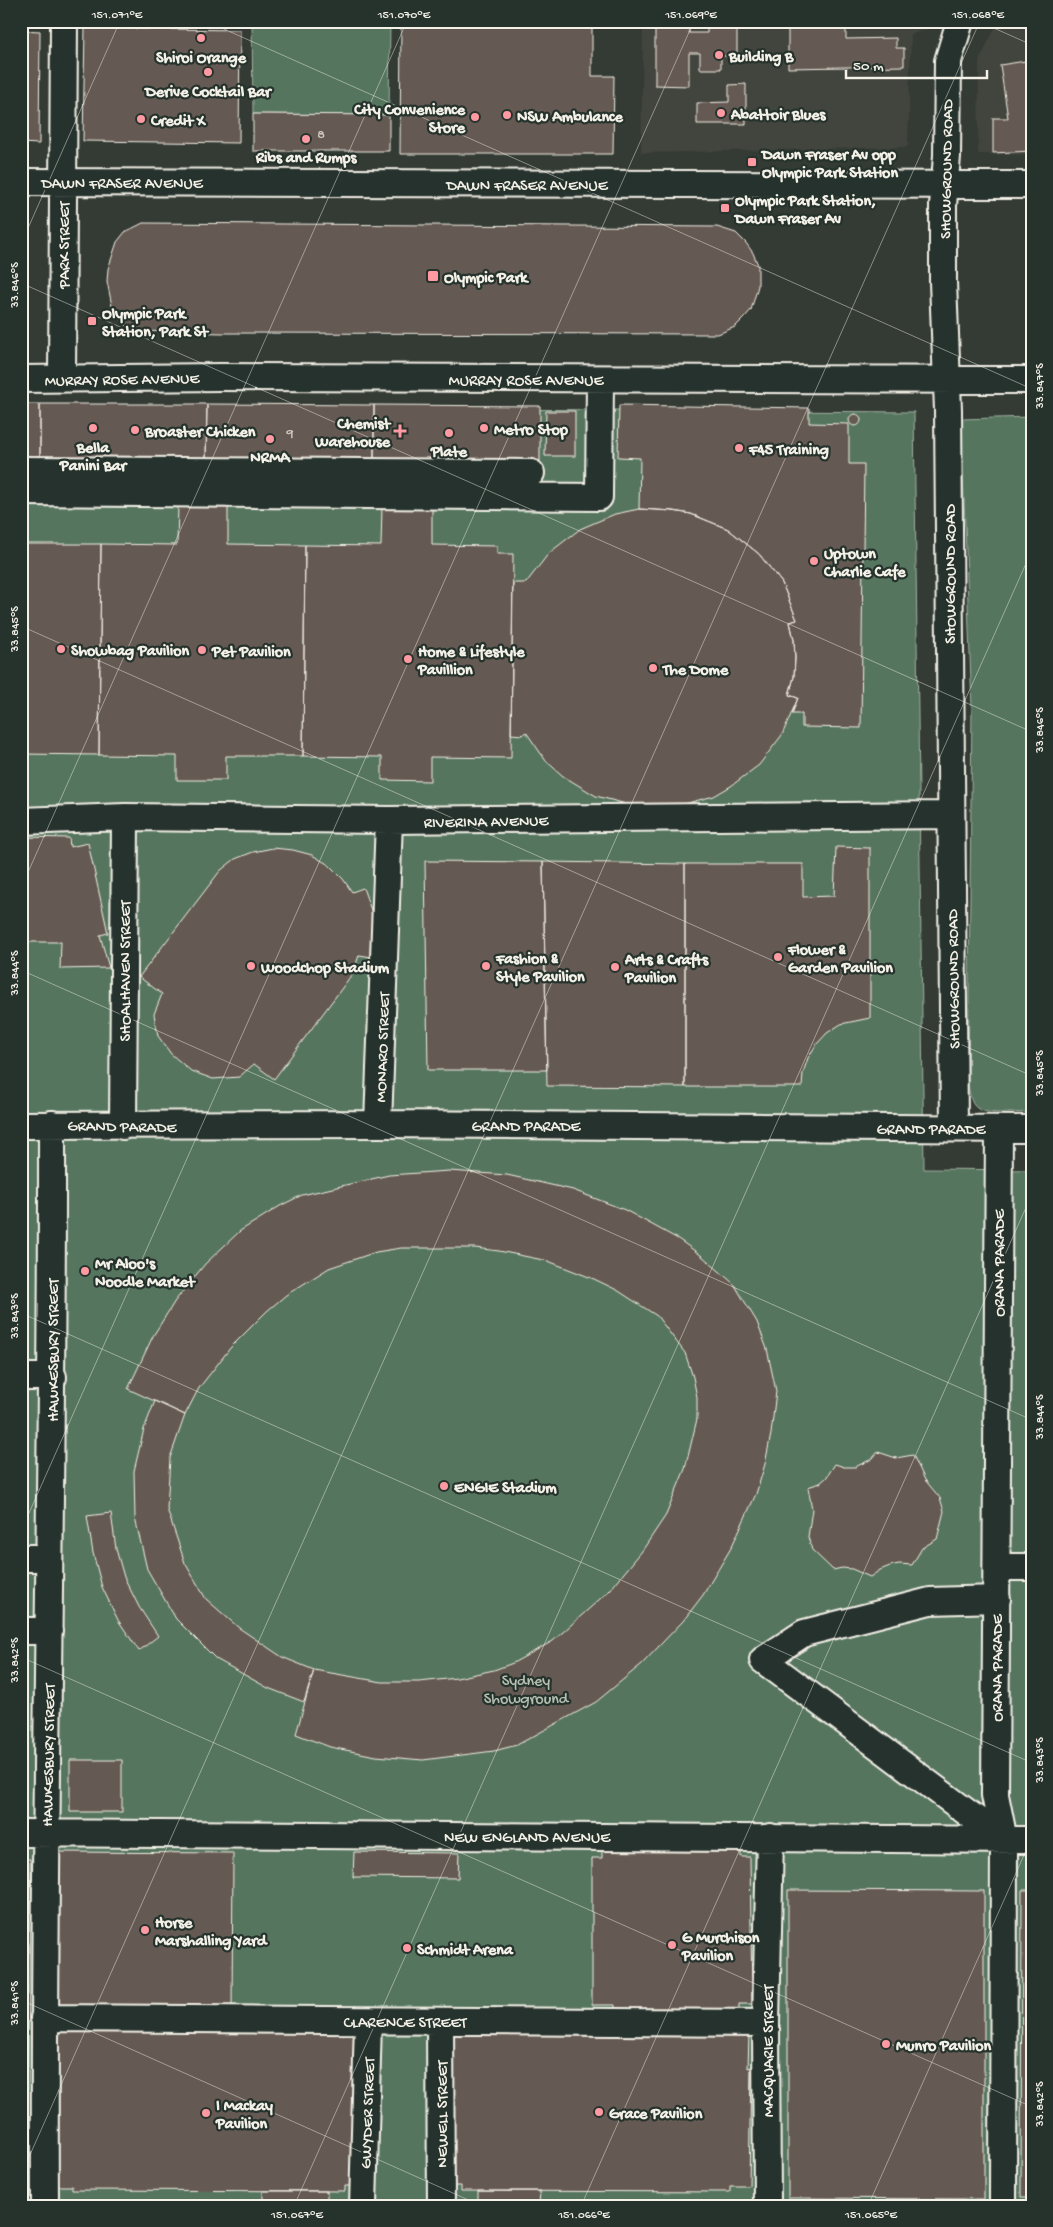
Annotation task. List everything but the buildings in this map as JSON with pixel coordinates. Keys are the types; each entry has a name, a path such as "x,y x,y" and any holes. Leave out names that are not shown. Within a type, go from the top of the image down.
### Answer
{"street":[{"name":"PARK STREET","path":"62,379 64,21"},
{"name":"SHOWGROUND ROAD","path":"954,1128 947,379 943,282 948,61 960,21"},
{"name":"DAWN FRASER AVENUE","path":"21,182 1032,185"},
{"name":"MURRAY ROSE AVENUE","path":"21,379 221,377 600,380 1032,380"},
{"path":"21,492 599,497 600,380"},
{"path":"21,470 531,474"},
{"name":"RIVERINA AVENUE","path":"21,821 125,817 389,820 950,815"},
{"name":"SHOALHAVEN STREET","path":"123,1126 125,817"},
{"name":"MONARO STREET","path":"378,1124 389,820"},
{"name":"HAWKESBURY STREET","path":"45,2206 44,2018 33,1833 49,1631 53,1377 52,1124"},
{"name":"GRAND PARADE","path":"21,1125 378,1124 1032,1129"},
{"name":"ORANA PARADE","path":"999,1129 995,1795 1004,1840 1003,2206"},
{"path":"21,1377 53,1377"},
{"path":"21,1558 49,1558"},
{"path":"997,1566 1032,1567"},
{"path":"996,1599 930,1601 804,1633 763,1660 1004,1840"},
{"path":"21,1631 49,1631"},
{"name":"NEW ENGLAND AVENUE","path":"33,1833 1032,1840"},
{"name":"MACQUARIE STREET","path":"767,2206 766,2023 770,1837"},
{"name":"CLARENCE STREET","path":"44,2018 766,2023"},
{"name":"GWYDER STREET","path":"363,2206 368,2021"},
{"name":"NEWELL STREET","path":"440,2021 441,2206"}],"shaded area":[{"path":"643,21 930,21 929,29 911,34 908,147 641,153"},
{"path":"998,21 1032,21 1032,155 978,154 979,61"}],"green space":[{"path":"252,21 390,21 389,115 253,114"},
{"name":"Sydney Showground","path":"21,406 914,412 924,1169 1032,1170 1032,2206 21,2206"},
{"path":"1032,417 1032,1112 995,1113 975,1106 968,1086 972,708 961,419"}],"place":[{"name":"Shiroi Orange","path":"201,38"},
{"name":"Building B","path":"719,55"},
{"name":"Derive Cocktail Bar","path":"208,72"},
{"name":"Abattoir Blues","path":"721,113"},
{"name":"NSW Ambulance","path":"507,115"},
{"name":"City Convenience Store","path":"475,117"},
{"name":"Credit X","path":"141,119"},
{"name":"Ribs and Rumps","path":"306,139"},
{"name":"Dawn Fraser Av opp Olympic Park Station","path":"752,162"},
{"name":"Olympic Park Station, Dawn Fraser Av","path":"725,208"},
{"name":"Olympic Park","path":"433,276"},
{"name":"Olympic Park Station, Park St","path":"92,321"},
{"name":"Bella Panini Bar","path":"93,428"},
{"name":"Metro Stop","path":"484,428"},
{"name":"Broaster Chicken","path":"135,430"},
{"name":"Chemist Warehouse","path":"400,431"},
{"name":"Plate","path":"449,433"},
{"name":"NRMA","path":"270,439"},
{"name":"F45 Training","path":"739,448"},
{"name":"Uptown Charlie Cafe","path":"814,561"},
{"name":"Showbag Pavilion","path":"61,649"},
{"name":"Pet Pavilion","path":"202,650"},
{"name":"Home & Lifestyle Pavillion","path":"408,659"},
{"name":"The Dome","path":"653,668"},
{"name":"Flower & Garden Pavilion","path":"778,957"},
{"name":"Woodchop Stadium","path":"251,966"},
{"name":"Fashion & Style Pavilion","path":"486,966"},
{"name":"Arts & Crafts Pavilion","path":"615,967"},
{"name":"Mr Aloo's Noodle Market","path":"85,1271"},
{"name":"ENGIE Stadium","path":"444,1486"},
{"name":"Horse Marshalling Yard","path":"145,1930"},
{"name":"G Murchison Pavilion","path":"672,1945"},
{"name":"Schmidt Arena","path":"407,1948"},
{"name":"Munro Pavilion","path":"886,2044"},
{"name":"Grace Pavilion","path":"599,2112"},
{"name":"I Mackay Pavilion","path":"206,2113"}]}
